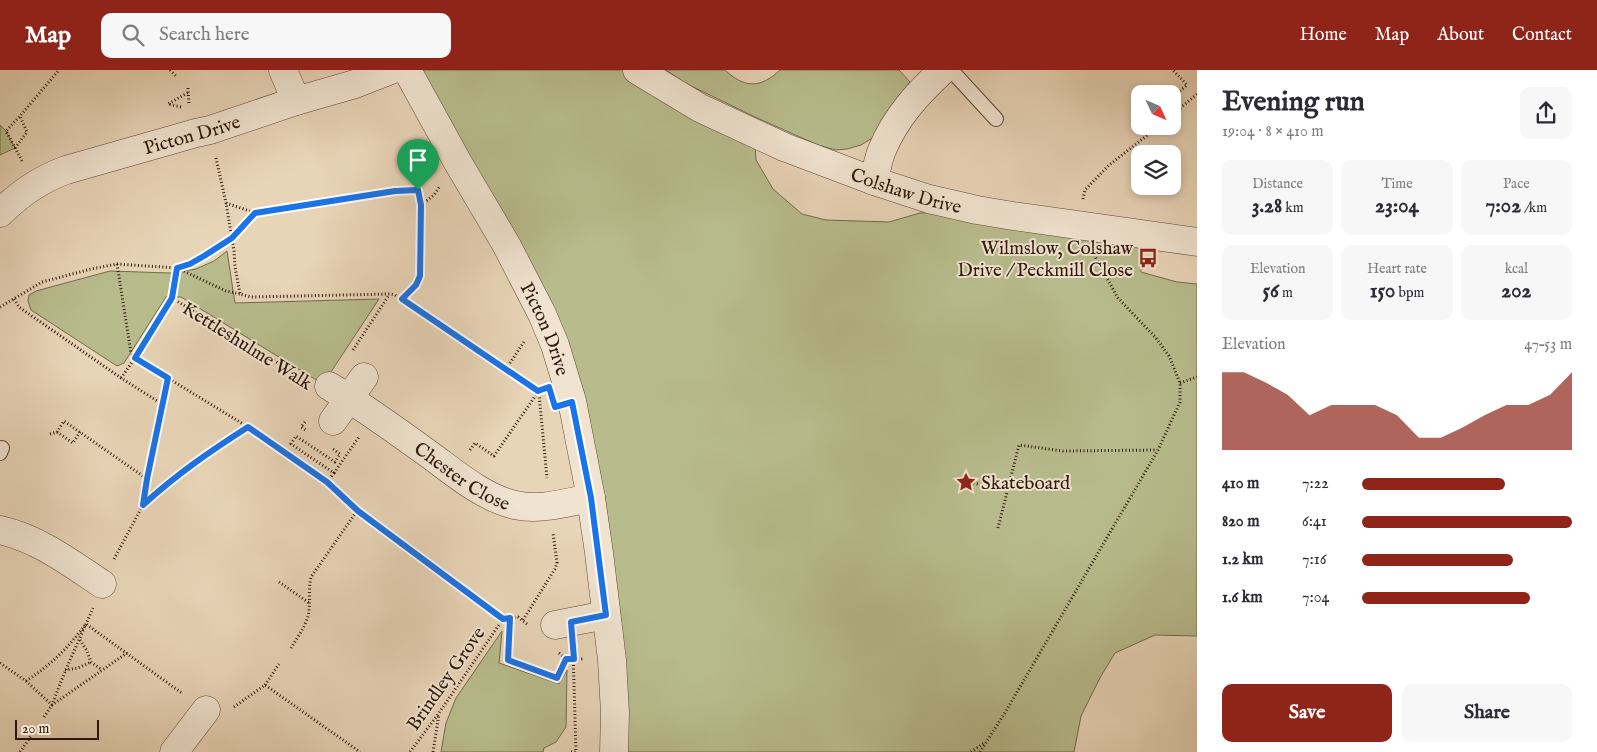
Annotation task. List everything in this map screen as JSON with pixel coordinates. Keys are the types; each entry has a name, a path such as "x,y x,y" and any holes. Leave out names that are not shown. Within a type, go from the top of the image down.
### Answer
{"street":[{"path":"283,70 296,101"},
{"name":"Picton Drive","path":"0,212 17,196 47,177 66,170 210,130 296,101 355,84 391,70"},
{"name":"Picton Drive","path":"408,70 457,161 507,246 542,314 555,345 572,402 591,498 612,660 615,713 614,752"},
{"name":"Colshaw Drive","path":"637,70 700,108 792,151 929,199 977,210 1197,242"},
{"path":"874,180 882,152 903,111 943,70"},
{"path":"333,421 337,386"},
{"name":"Chester Close","path":"337,386 454,472 495,499 531,507 591,498"},
{"path":"0,530 34,541 78,567 102,584"},
{"path":"560,631 606,615"},
{"path":"174,752 200,717"}],"lane":[{"path":"951,70 996,120"}],"path":[{"path":"20,116 27,132 15,148 6,131 58,70"},
{"path":"170,70 176,76"},
{"path":"1173,70 1186,85 1181,90"},
{"path":"188,90 190,107 168,104 188,90"},
{"path":"1181,107 1197,94"},
{"path":"210,130 232,238"},
{"path":"980,752 1158,450 1180,402 1180,383 1170,356 1156,338 1118,298 1078,224 1085,190 1108,166 1148,135"},
{"path":"402,299 416,285 420,276 421,205 418,190 422,153"},
{"path":"226,203 255,213 395,191 418,190"},
{"path":"177,268 197,260 232,238 255,213"},
{"name":"Kettleshulme Walk","path":"232,238 240,294 251,296 390,294 402,299 538,391"},
{"path":"117,264 131,353 135,358"},
{"path":"0,307 42,282 117,264 177,268 226,291 240,294"},
{"path":"120,378 135,358 172,298 177,268"},
{"name":"Kettleshulme Walk","path":"172,298 337,386"},
{"path":"14,299 19,307 120,378 162,404"},
{"name":"Brindley Grove","path":"135,358 248,427 327,482 358,511 503,619 518,618 523,620"},
{"path":"1180,383 1197,377"},
{"path":"143,505 168,378"},
{"path":"454,472 475,443 494,456 538,391 544,389"},
{"path":"538,391 549,505"},
{"path":"50,434 56,432 64,421 147,479"},
{"path":"44,717 52,705 102,584 120,546 143,505 198,459 248,427"},
{"path":"56,432 73,443 80,432"},
{"path":"334,473 350,448 357,441"},
{"path":"998,528 1019,445 1063,451 1158,450"},
{"path":"970,482 978,484"},
{"path":"291,648 308,616 311,577 358,511"},
{"path":"528,625 523,620 555,569 557,563 556,552"},
{"path":"279,582 310,604"},
{"path":"510,618 508,660 557,678 566,659 560,631"},
{"name":"Brindley Grove","path":"410,752 503,619"},
{"path":"26,681 47,667 68,647 86,624"},
{"path":"560,631 574,659 576,752 571,752"},
{"path":"80,640 91,662 102,670"},
{"path":"52,705 127,653"},
{"path":"566,659 612,660"},
{"path":"65,670 78,668 91,662"},
{"path":"0,663 26,681 52,705"},
{"path":"264,685 279,664"},
{"path":"434,752 439,713"},
{"path":"20,752 31,736"},
{"path":"971,752 986,741"}],"green space":[{"path":"407,70 637,70 754,134 756,160 773,189 802,214 826,220 889,222 920,213 977,210 1146,234 1141,250 1141,272 1177,282 1197,284 1197,636 1155,635 1115,653 1081,716 1074,752 614,752 572,401"},
{"path":"666,70 725,70 739,80 752,84 766,81 780,70 899,70 910,82 895,101 874,137 861,145 836,150 818,145 755,117 685,83"},
{"path":"0,125 6,131 15,148 0,155"},
{"path":"227,251 235,303 379,299 323,384 181,297 166,297 124,363 117,366 31,310 28,301 29,295 36,291 110,271 170,273 196,269 214,261"},
{"path":"502,631 499,663 559,684 567,670 566,727 556,742 544,748 543,752 441,752 446,723 456,698"}],"place":[{"name":"Wilmslow, Colshaw Drive / Peckmill Close","path":"1148,258"},
{"name":"Skateboard","path":"966,482"}],"route":[{"path":"418,190 421,205 420,276 416,285 402,299 538,391 549,387 555,407 572,402 591,498 606,615 571,622 574,659 566,659 557,678 508,660 510,618 503,619 448,579 358,511 327,482 248,427 198,459 143,505 168,378 135,358 172,298 177,268 190,264 232,238 255,213 395,191 418,190"}]}
